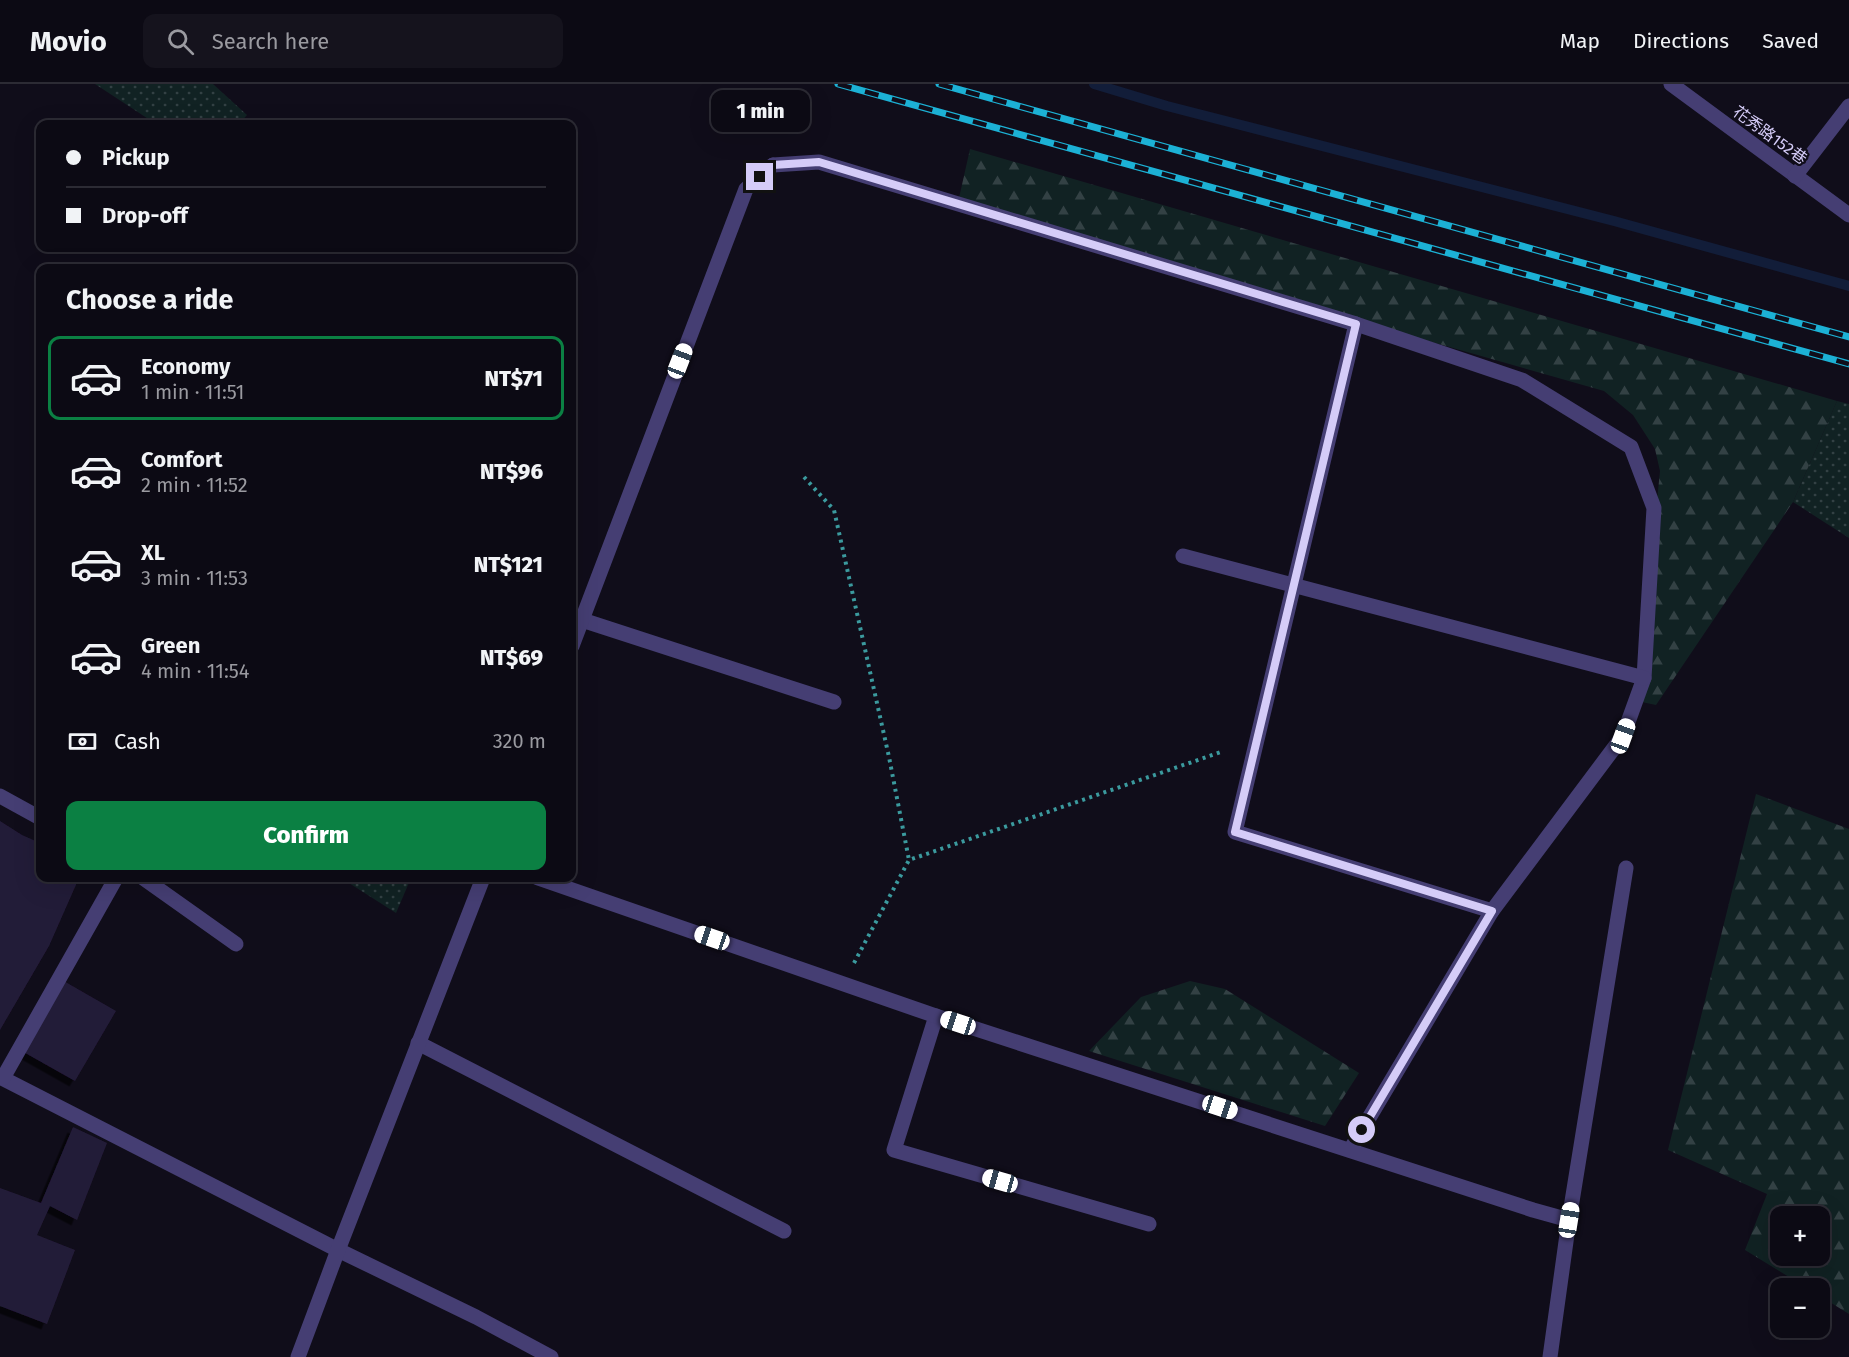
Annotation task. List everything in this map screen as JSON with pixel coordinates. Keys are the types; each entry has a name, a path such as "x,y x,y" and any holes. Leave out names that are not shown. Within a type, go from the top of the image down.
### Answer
{"street":[{"name":"花秀路152巷","path":"1671,84 1849,215"},
{"path":"1795,176 1849,106"},
{"path":"576,636 746,189 773,165 819,162 1356,324 1522,380 1632,447 1654,508 1644,678 1623,736 1492,911 1350,1150"},
{"path":"1356,324 1235,832 1492,911"},
{"path":"1183,556 1644,678"},
{"path":"582,620 834,702"},
{"path":"0,796 36,816"},
{"path":"1550,1357 1569,1220 1626,868"},
{"path":"114,882 2,1078 551,1357"},
{"path":"149,882 236,944"},
{"path":"298,1357 481,882"},
{"path":"550,882 936,1016 1569,1220"},
{"path":"936,1016 894,1150 1149,1224"},
{"path":"418,1043 784,1231"}],"path":[{"path":"804,477 834,510 889,757 909,860 843,983"},
{"path":"909,860 1221,752"}],"green space":[{"path":"95,84 213,84 247,115 243,120 150,120"},
{"path":"970,149 1837,401 1793,502 1656,705 1637,701 1660,471 1655,449 1633,415 1604,391 957,207"},
{"path":"1837,401 1849,404 1849,538 1793,502"},
{"path":"1756,794 1849,829 1849,1314 1830,1302 1830,1278 1791,1278 1771,1266 1830,1266 1830,1206 1770,1206 1770,1265 1745,1250 1767,1194 1668,1150"},
{"path":"347,882 409,882 396,913"},
{"path":"1190,981 1225,989 1359,1073 1325,1126 1089,1051 1141,997"}],"building":[{"path":"0,821 36,841 36,882 77,882 49,946 0,1030"},
{"path":"62,980 116,1011 75,1081 20,1050"},
{"path":"73,1127 107,1143 77,1220 50,1206 37,1235 75,1250 47,1324 0,1306 0,1188 41,1203"}],"waterway":[{"path":"1094,84 1167,106 1614,221 1849,286"}],"railway":[{"path":"838,84 1849,364"},
{"path":"939,84 1849,337"}],"route":[{"path":"760,177 773,165 819,162 1356,324 1235,832 1492,911 1362,1130"}]}
